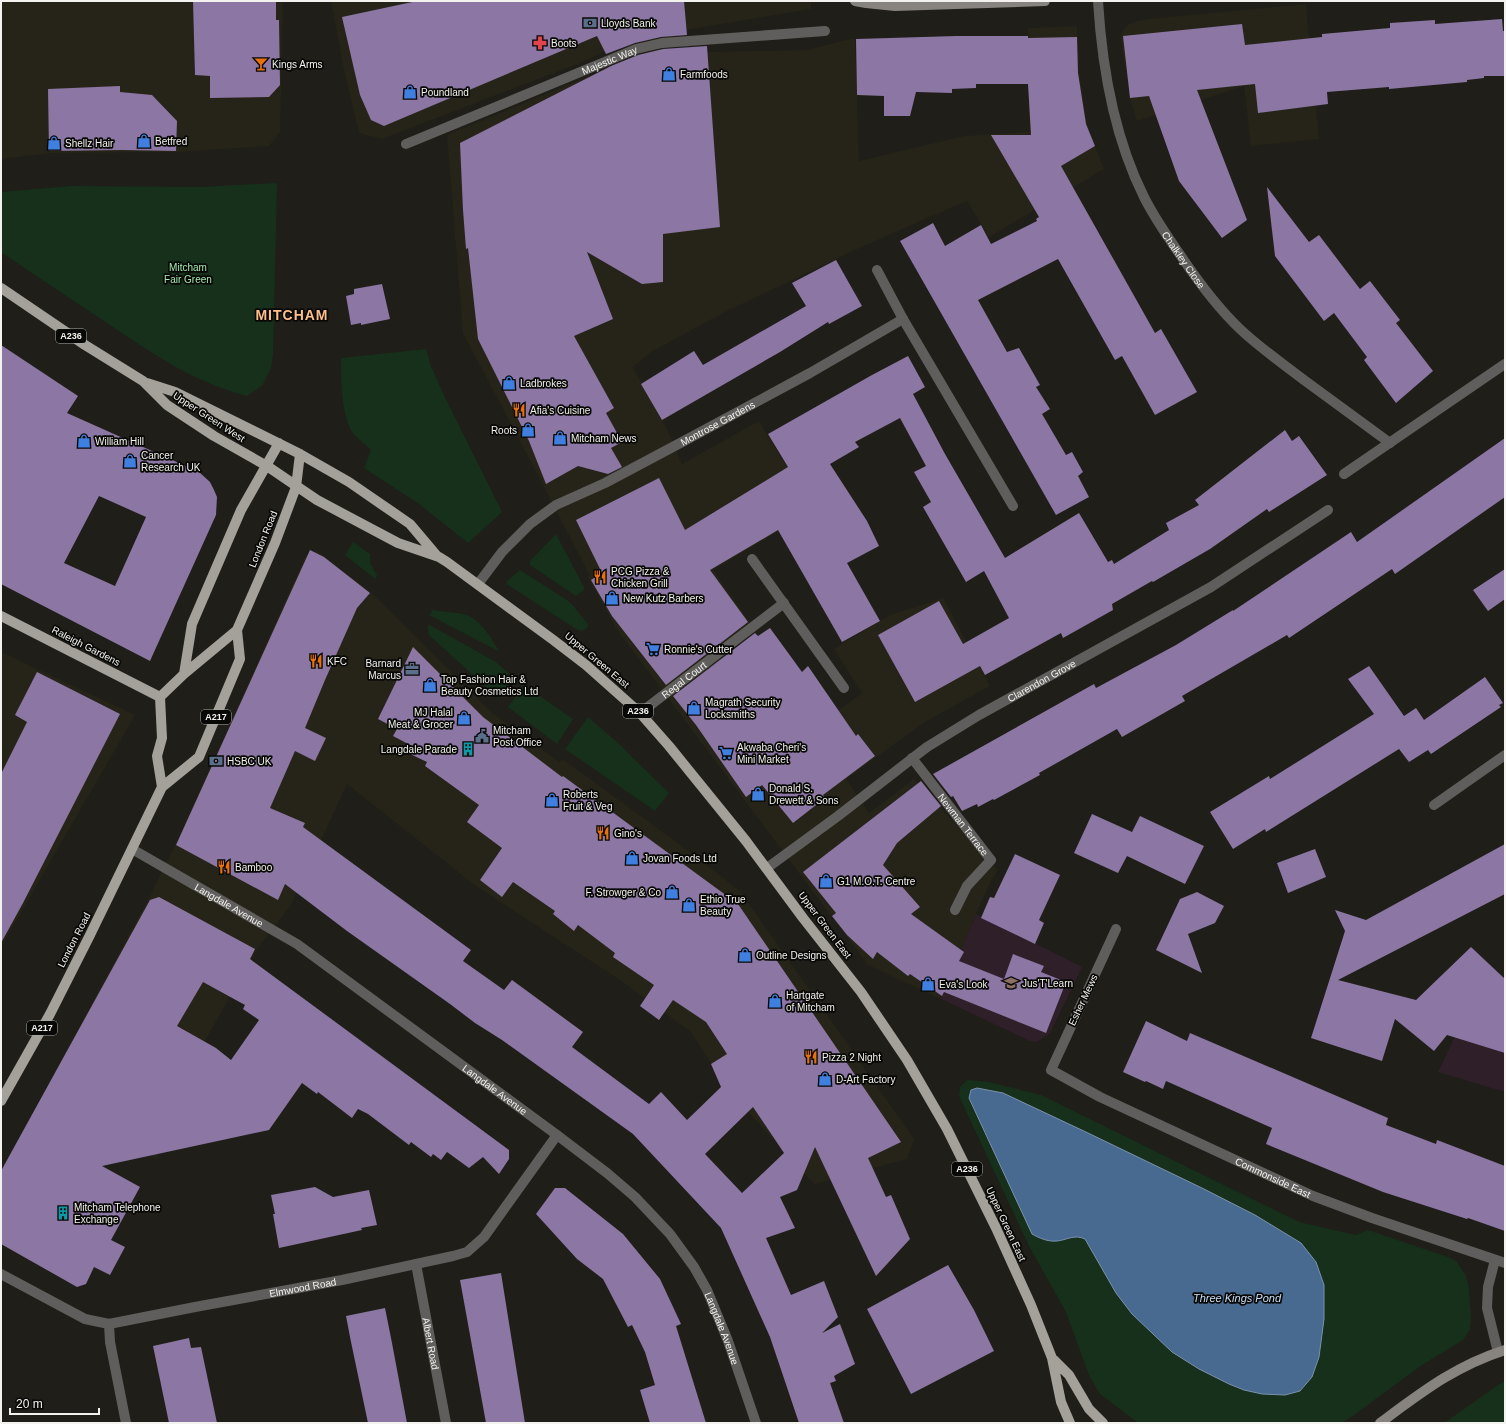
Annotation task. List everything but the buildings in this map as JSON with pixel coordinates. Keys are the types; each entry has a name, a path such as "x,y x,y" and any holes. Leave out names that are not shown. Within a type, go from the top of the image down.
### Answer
{"main road":[{"name":"Upper Green West","path":"1,288 85,345 143,381 175,392 300,454"},
{"name":"Upper Green West","path":"143,381 167,406 214,436 266,466 296,487"},
{"path":"184,674 192,624 241,510 279,443"},
{"name":"London Road","path":"160,697 184,674 237,630 275,543 296,487 300,454"},
{"name":"Upper Green East","path":"300,454 349,482 410,524 439,558"},
{"name":"Upper Green East","path":"296,487 351,519 398,543 439,558 478,584 569,652 640,713 669,746 767,868 803,918 861,992 907,1060 947,1129 996,1228 1031,1305 1052,1358 1061,1402 1070,1423"},
{"name":"Raleigh Gardens","path":"1,616 160,697"},
{"name":"London Road","path":"1,1101 50,1014 162,787 199,757 240,659 237,630"},
{"path":"160,697 162,738 157,756 162,787"},
{"name":"Upper Green East","path":"1052,1358 1069,1375 1089,1409 1103,1423"}],"street":[{"path":"855,1 866,4 895,6 1045,1"},
{"name":"Chalkley Close","path":"1098,1 1100,36 1108,85 1117,125 1127,158 1144,196 1164,231 1216,304 1239,328 1262,348 1390,443"},
{"name":"Majestic Way","path":"406,144 636,50 662,43 825,31"},
{"path":"877,270 903,319 1013,506"},
{"name":"Montrose Gardens","path":"478,584 502,552 530,524 556,506 605,483 698,434 810,373 903,319"},
{"path":"1344,474 1505,364"},
{"name":"Clarendon Grove","path":"767,868 838,816 912,758 960,726 1211,587 1328,510"},
{"path":"752,559 844,688"},
{"name":"Regal Court","path":"640,713 784,602"},
{"path":"1434,804 1505,755"},
{"name":"Newman Terrace","path":"912,758 991,860 967,886 955,910"},
{"name":"Langdale Avenue","path":"132,849 296,944 557,1135 607,1173 635,1197 660,1221 680,1247 703,1284 719,1318 756,1423"},
{"name":"Esher Mews","path":"1051,1070 1116,929"},
{"name":"Commonside East","path":"1051,1070 1100,1097 1314,1196 1505,1263"},
{"name":"Elmwood Road","path":"1,1274 85,1319 109,1324 342,1280 466,1252 484,1237 557,1135"},
{"path":"1380,1423 1436,1382 1466,1364 1502,1351 1487,1303 1488,1287 1495,1260"},
{"name":"Albert Road","path":"416,1264 446,1423"},
{"path":"109,1324 110,1342 126,1423"}],"shaded area":[{"path":"1,1 283,1 280,132 269,146 178,152 52,153 1,159"},
{"path":"331,1 811,1 811,9 633,39 580,63 382,139 359,133 343,65"},
{"path":"1306,4 1319,139 1251,146 1244,86 1137,121 1130,99 1121,38 1122,32 1126,26 1134,22 1149,19"},
{"path":"1077,26 1079,71 1087,125 1104,169 989,237 967,201 868,244 725,312 651,352 633,367 670,435 682,464 759,421 785,464 819,507 713,570 750,623 715,650 792,744 862,693 834,649 890,615 943,598 990,686 925,722 846,779 869,813 914,779 998,870 991,881 976,914 941,999 868,965 617,630 588,577 590,576 463,333 447,135 611,67 658,53 806,50 855,38 859,161 964,136 1030,132 1028,28"},
{"path":"317,551 374,595 491,712 559,762 564,760 694,855 740,891 914,1139 907,1159 814,1184 730,1092 691,1032 620,980 476,886 347,784 291,905 257,949 180,1085 191,1092 156,1159 42,1096 149,898 178,839 306,555"},
{"path":"1,652 135,715 1,947"},
{"name":"Jus'T'Learn","path":"976,914 1082,967 1050,1033 1036,1042 1030,1041 941,999"},
{"path":"1505,976 1505,1092 1438,1072 1466,1013 1474,1003"}],"green space":[{"name":"Mitcham Fair Green","path":"277,184 273,355 271,368 262,386 247,396 209,383 174,366 141,346 1,252 1,192 71,186 201,187"},
{"path":"426,349 431,366 442,391 502,512 468,543 419,504 364,468 371,450 353,433 345,414 342,395 341,358"},
{"path":"556,534 585,589 576,596 530,565 530,561"},
{"path":"353,542 370,554 370,563 377,575 375,579 345,555"},
{"path":"520,570 570,602 588,624 587,628 581,631 576,629 508,585 506,582"},
{"path":"433,610 463,614 472,618 482,626 500,652 429,615"},
{"path":"428,624 496,662 514,678 498,698 429,635"},
{"path":"524,685 573,719 557,744 508,707"},
{"path":"588,717 617,742 669,793 655,811 565,749"},
{"path":"967,1080 989,1082 1041,1095 1299,1222 1356,1235 1368,1230 1448,1257 1456,1261 1466,1276 1469,1289 1471,1319 1470,1329 1463,1340 1422,1365 1341,1423 1138,1423 1100,1394 1089,1375 1066,1312 1029,1246 959,1096 960,1087"},
{"path":"1505,1381 1505,1423 1444,1423 1498,1385"}],"water":[{"name":"Three Kings Pond","path":"977,1088 1003,1093 1088,1133 1255,1215 1301,1243 1316,1262 1324,1285 1324,1319 1319,1357 1312,1377 1300,1391 1285,1395 1262,1394 1244,1390 1199,1369 1172,1352 1132,1314 1116,1293 1085,1239 1074,1237 1050,1241 1032,1234 969,1098 971,1090"}],"place":[{"name":"Lloyds Bank","path":"590,23"},
{"name":"Boots","path":"540,43"},
{"name":"Kings Arms","path":"261,64"},
{"name":"Farmfoods","path":"669,74"},
{"name":"Poundland","path":"410,92"},
{"name":"Betfred","path":"144,141"},
{"name":"Shellz Hair","path":"54,143"},
{"name":"Ladbrokes","path":"509,383"},
{"name":"Afia's Cuisine","path":"519,410"},
{"name":"Roots","path":"528,430"},
{"name":"Mitcham News","path":"560,438"},
{"name":"William Hill","path":"84,441"},
{"name":"Cancer Research UK","path":"130,461"},
{"name":"PCG Pizza & Chicken Grill","path":"600,577"},
{"name":"New Kutz Barbers","path":"612,598"},
{"name":"Ronnie's Cutter","path":"653,649"},
{"name":"KFC","path":"316,661"},
{"name":"Barnard Marcus","path":"412,669"},
{"name":"Top Fashion Hair & Beauty Cosmetics Ltd","path":"430,685"},
{"name":"Magrath Security Locksmiths","path":"694,708"},
{"name":"MJ Halal Meat & Grocer","path":"464,718"},
{"name":"Mitcham Post Office","path":"482,736"},
{"name":"Langdale Parade","path":"468,749"},
{"name":"Akwaba Cheri's Mini Market","path":"726,753"},
{"name":"HSBC UK","path":"216,761"},
{"name":"Donald S. Drewett & Sons","path":"758,794"},
{"name":"Roberts Fruit & Veg","path":"552,800"},
{"name":"Gino's","path":"603,833"},
{"name":"Jovan Foods Ltd","path":"632,858"},
{"name":"Bamboo","path":"224,867"},
{"name":"G1 M.O.T. Centre","path":"826,881"},
{"name":"F. Strowger & Co","path":"672,892"},
{"name":"Ethio True Beauty","path":"689,905"},
{"name":"Outline Designs","path":"745,955"},
{"name":"Jus'T'Learn","path":"1011,983"},
{"name":"Eva's Look","path":"928,984"},
{"name":"Hartgate of Mitcham","path":"775,1001"},
{"name":"Pizza 2 Night","path":"811,1057"},
{"name":"D-Art Factory","path":"825,1079"},
{"name":"Mitcham Telephone Exchange","path":"63,1213"}],"district":[{"name":"MITCHAM","path":"292,315"}]}
